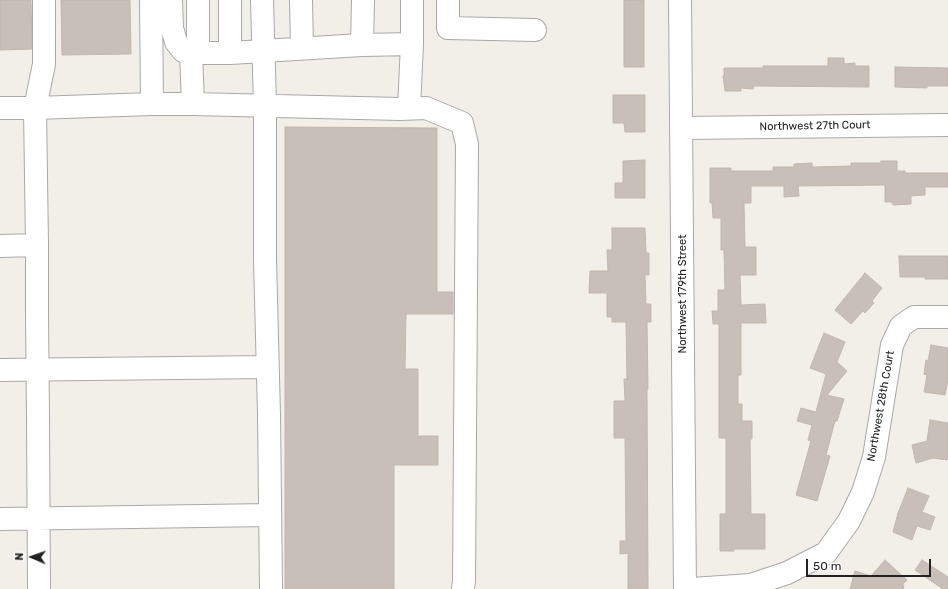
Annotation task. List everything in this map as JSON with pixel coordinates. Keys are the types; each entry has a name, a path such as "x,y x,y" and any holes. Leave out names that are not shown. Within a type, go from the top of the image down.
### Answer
{"street":[{"path":"39,589 35,108 44,64 44,0"},
{"path":"192,104 198,0"},
{"path":"222,0 226,53"},
{"path":"226,53 230,0"},
{"path":"262,0 265,105 265,260 271,589"},
{"path":"301,0 302,48"},
{"path":"362,45 363,0"},
{"path":"409,108 412,44 412,0"},
{"path":"448,0 448,28 535,30"},
{"name":"Northwest 179th Street","path":"680,0 685,589"},
{"path":"152,104 161,7"},
{"path":"161,7 172,28 176,42 183,51 195,53 226,53 362,45 412,44"},
{"path":"0,108 152,104 426,108 462,123 468,144 463,589"},
{"name":"Northwest 27th Court","path":"682,128 948,125"},
{"path":"0,246 37,246"},
{"name":"Northwest 28th Court","path":"692,589 751,585 787,573 826,552 849,521 863,492 874,457 892,345 901,326 914,317 948,317"},
{"path":"0,370 267,367"},
{"path":"0,519 270,515"}],"building":[{"path":"0,0 31,0 32,49 0,50"},
{"path":"61,0 130,0 131,54 62,55"},
{"path":"624,0 644,0 644,67 624,67"},
{"path":"828,58 844,58 844,64 855,63 855,66 869,66 869,87 754,86 753,89 741,88 741,91 725,91 723,76 724,68 763,68 763,66 828,66"},
{"path":"895,67 948,68 948,86 927,86 927,88 895,87"},
{"path":"613,95 645,95 645,132 625,132 624,123 613,123"},
{"path":"285,127 437,128 437,292 453,292 453,314 406,314 405,369 418,369 418,436 438,436 438,465 394,465 394,589 285,589"},
{"path":"645,160 645,198 615,198 615,183 623,183 623,161"},
{"path":"881,161 897,161 897,171 905,171 905,173 948,173 948,187 925,187 925,195 911,196 911,204 893,205 892,202 885,202 885,185 798,186 799,196 784,197 784,186 751,186 751,203 744,203 745,247 756,247 756,275 740,275 741,305 765,304 766,323 741,323 741,375 738,375 738,404 742,404 742,421 752,421 752,439 750,439 751,514 765,514 765,549 734,549 734,551 720,551 720,514 726,514 726,438 719,438 719,324 713,324 712,311 718,311 718,290 725,290 724,250 721,250 721,218 713,218 712,203 710,203 710,168 731,168 731,171 773,171 773,167 794,167 794,164 812,163 812,167 851,166 851,163 881,163"},
{"path":"612,228 645,228 646,253 649,253 649,275 645,275 646,304 651,304 651,322 647,322 648,589 628,589 628,553 620,554 620,541 626,541 625,438 614,438 614,401 625,401 624,379 627,379 626,322 612,322 612,317 607,317 607,293 589,293 590,271 608,271 607,250 612,250"},
{"path":"899,256 948,256 948,279 900,277"},
{"path":"865,273 882,288 872,301 874,303 865,313 863,311 851,324 835,310"},
{"path":"824,333 845,342 837,362 847,371 827,395 844,399 837,421 835,421 826,455 830,456 817,501 796,495 811,441 808,440 812,425 797,421 801,408 816,412 826,374 810,368"},
{"path":"931,345 948,348 948,380 945,395 924,392 927,375 924,374 926,360 928,361"},
{"path":"930,420 948,423 947,460 933,458 916,463 912,445 927,441"},
{"path":"908,488 929,496 922,512 935,517 930,530 917,526 912,540 893,532 898,513"},
{"path":"885,560 907,580 902,585 904,585 903,589 850,589 855,571 871,576"},
{"path":"922,560 948,577 948,589 943,589 915,570"}]}
